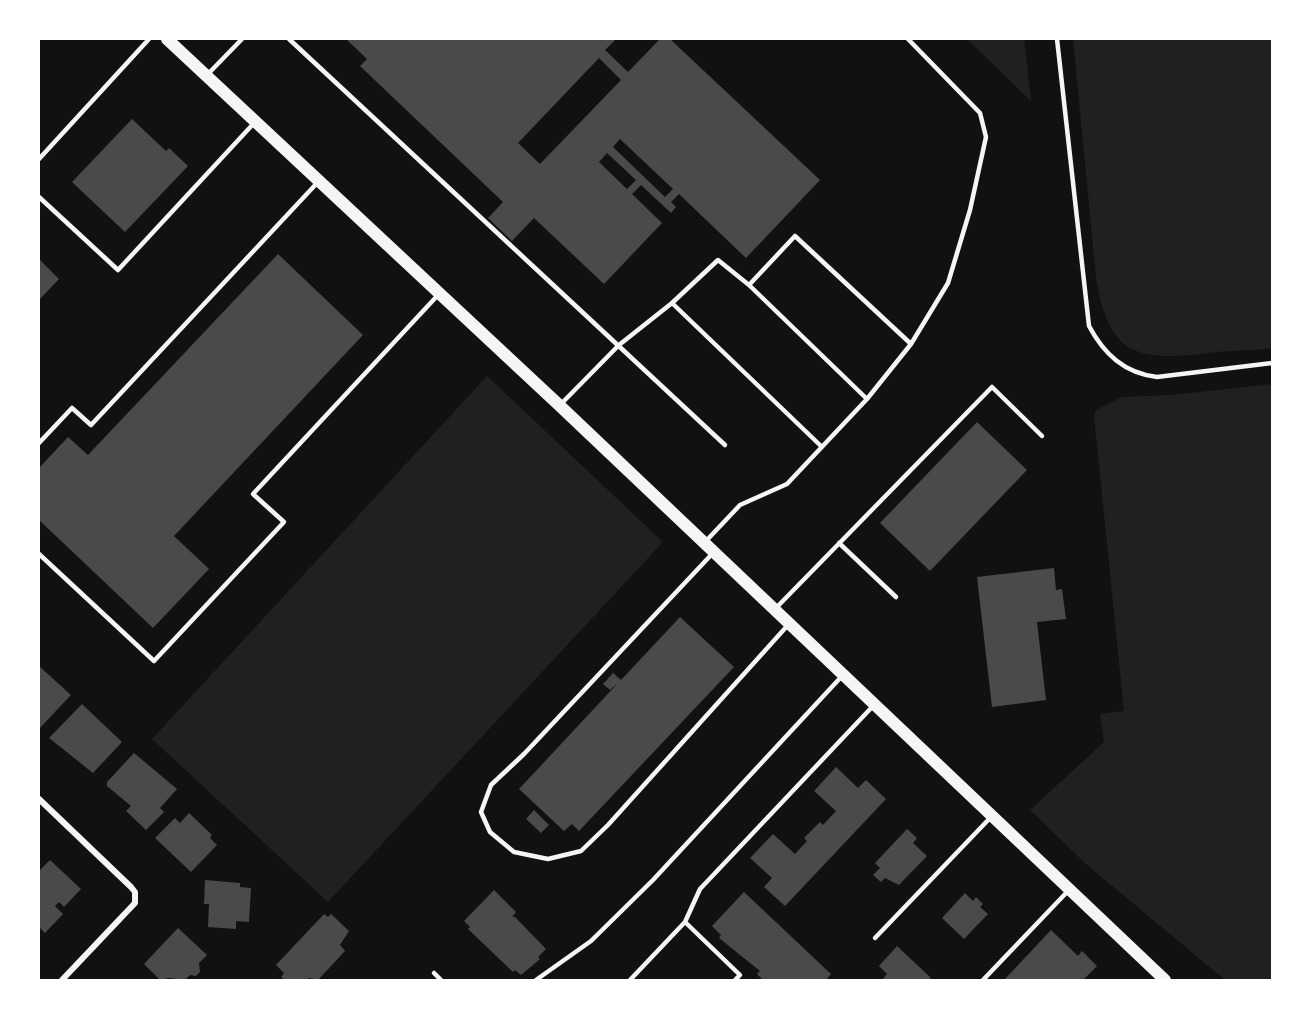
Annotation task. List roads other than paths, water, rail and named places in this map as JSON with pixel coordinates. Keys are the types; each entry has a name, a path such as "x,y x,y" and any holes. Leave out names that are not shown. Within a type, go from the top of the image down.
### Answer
{"main road":[{"path":"167,39 208,74 844,674 1161,979"}],"street":[{"path":"39,800 135,892 135,903 62,980"}],"lane":[{"path":"39,159 149,39"},
{"path":"208,74 242,39"},
{"path":"289,39 725,445"},
{"path":"790,623 608,825 581,851 548,859 514,852 490,832 481,812 491,785 524,754 709,547 740,506 787,484 867,399 911,344 948,283 970,210 986,137 980,112 908,39"},
{"path":"1057,39 1089,326 1100,347 1139,375 1157,377 1272,363"},
{"path":"39,198 118,270 256,120"},
{"path":"39,443 72,408 91,425 320,180"},
{"path":"749,285 795,236 911,344"},
{"path":"559,405 619,345 672,303 718,260 749,285 867,399"},
{"path":"39,554 154,661 284,522 253,494 440,294"},
{"path":"672,303 822,447"},
{"path":"775,609 992,387 1042,436"},
{"path":"839,543 896,597"},
{"path":"536,980 591,941 653,880 844,674"},
{"path":"630,980 685,922 700,889 875,704"},
{"path":"875,938 993,815"},
{"path":"983,980 1070,889"},
{"path":"685,922 740,975 735,980"},
{"path":"434,973 441,980"}]}
